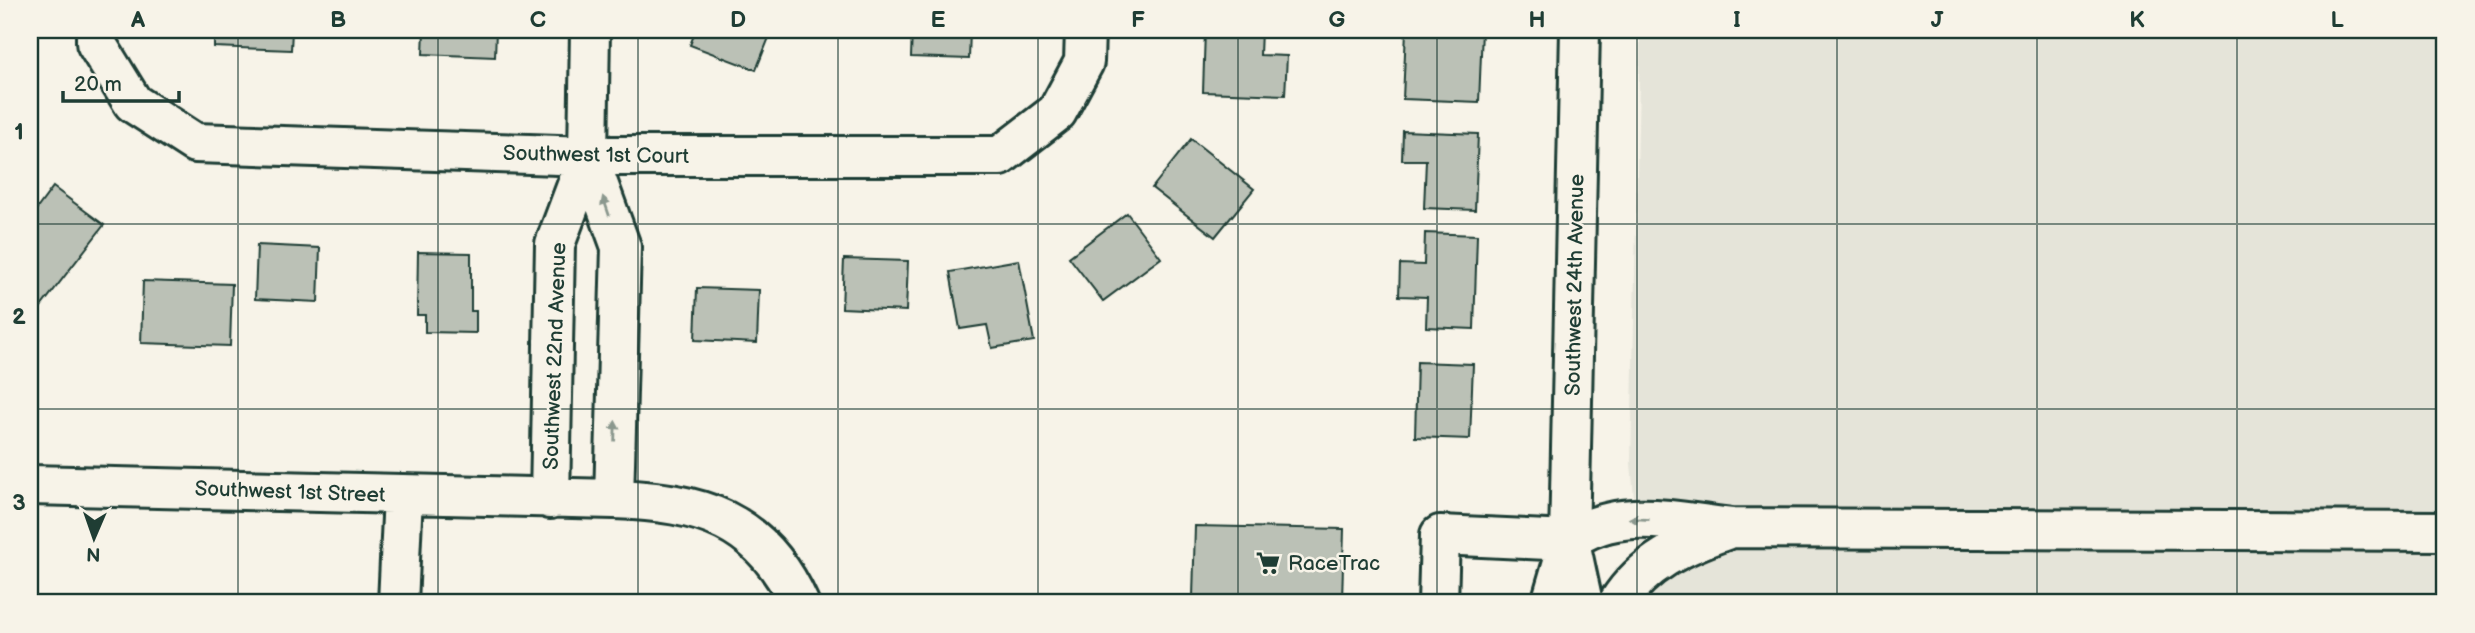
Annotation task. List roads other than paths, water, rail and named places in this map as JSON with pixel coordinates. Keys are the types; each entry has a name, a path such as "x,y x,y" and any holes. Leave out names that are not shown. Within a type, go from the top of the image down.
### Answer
{"street":[{"name":"Southwest 1st Court","path":"96,30 96,43 133,103 195,143 589,156 1000,156 1057,112 1084,62 1085,30"},
{"name":"Southwest 22nd Avenue","path":"590,30 589,156 621,247 614,499"},
{"name":"Southwest 24th Avenue","path":"1580,30 1569,541 1583,603"},
{"name":"Southwest 22nd Avenue","path":"589,156 555,244 550,499 614,499 669,503 694,509 744,530 763,546 778,564 799,603"},
{"name":"Southwest 1st Street","path":"30,485 550,499"},
{"path":"398,603 403,495"},
{"path":"1438,603 1440,535 1569,541 1606,521 1633,518 1731,528 2445,531"},
{"path":"1618,603 1635,580 1660,559 1685,545 1731,528"},
{"name":"Southwest 24th Avenue","path":"1551,603 1569,541"}],"place":[{"name":"RaceTrac","path":"1268,563"}]}
